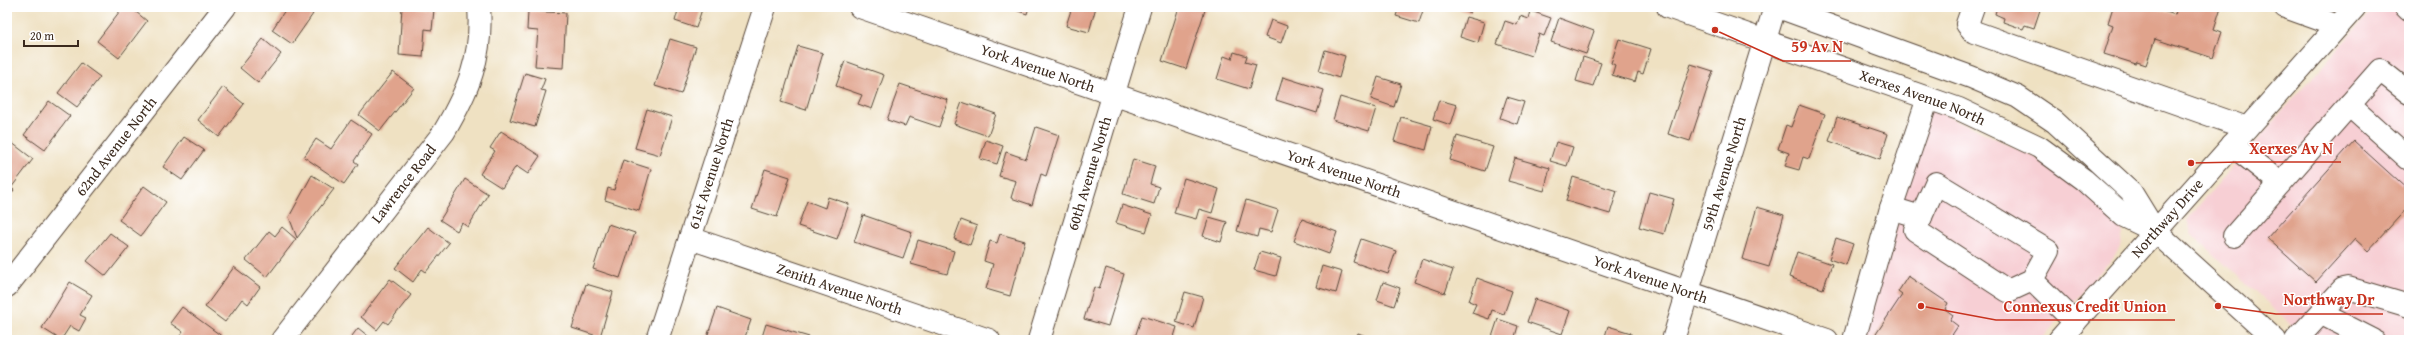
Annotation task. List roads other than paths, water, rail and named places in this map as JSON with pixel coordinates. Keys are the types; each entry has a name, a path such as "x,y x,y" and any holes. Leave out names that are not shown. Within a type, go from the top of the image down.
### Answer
{"street":[{"name":"62nd Avenue North","path":"7,286 225,7"},
{"name":"Lawrence Road","path":"282,340 444,132 463,100 476,64 481,27 480,7"},
{"name":"61st Avenue North","path":"657,340 765,7"},
{"name":"York Avenue North","path":"860,7 1827,340"},
{"name":"60th Avenue North","path":"1039,340 1140,7"},
{"name":"Xerxes Avenue North","path":"1668,7 1959,108 2039,147 2084,180 2124,216 2155,231"},
{"name":"59th Avenue North","path":"1672,340 1766,41 1775,7"},
{"name":"Xerxes Avenue North","path":"1778,7 1964,74 2018,96 2055,122 2131,192 2155,231 2275,340"},
{"path":"1973,7 1967,24 1974,32 2247,128"},
{"path":"2285,7 2338,26"},
{"name":"Northway Drive","path":"2059,340 2355,7"},
{"path":"2406,7 2409,10"},
{"path":"2234,236 2380,70 2409,93"},
{"path":"1854,340 1891,208 1928,98"},
{"path":"2349,105 2409,159"},
{"path":"2232,145 2280,183"},
{"path":"1936,183 2048,251 2032,280 2008,291 1915,230 1936,183"},
{"path":"1891,208 1921,217"},
{"name":"Zenith Avenue North","path":"690,238 989,340"},
{"path":"2032,280 2076,322"},
{"path":"2296,340 2322,314 2343,289 2348,288 2409,306"},
{"path":"2322,314 2373,340"}],"place":[{"name":"59 Av N","path":"1715,30"},
{"name":"Xerxes Av N","path":"2191,163"},
{"name":"Connexus Credit Union","path":"1921,306"},
{"name":"Northway Dr","path":"2218,306"}]}
